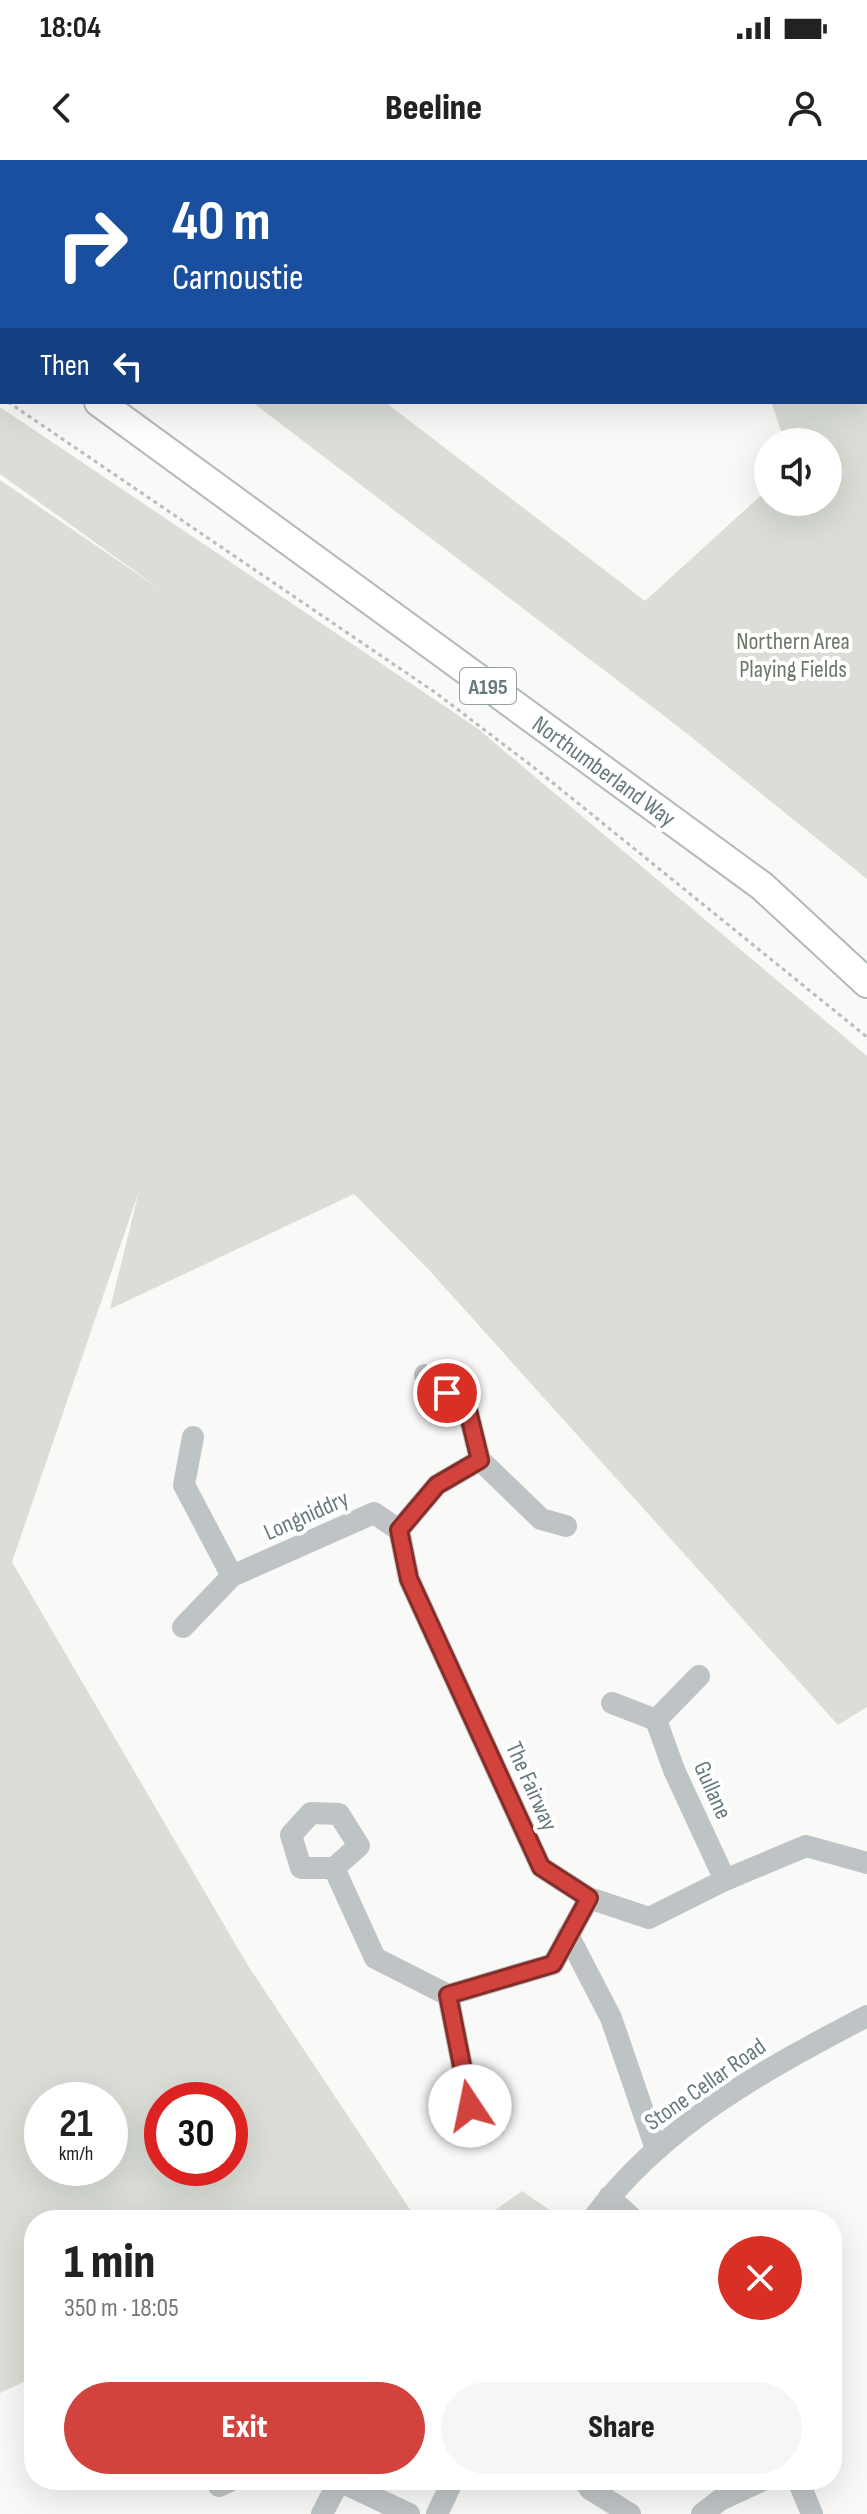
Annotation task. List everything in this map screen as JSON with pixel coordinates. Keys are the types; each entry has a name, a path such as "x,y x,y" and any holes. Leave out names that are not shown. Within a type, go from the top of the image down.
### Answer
{"main road":[{"name":"Northumberland Way","path":"102,404 762,886 867,983"}],"street":[{"path":"425,1375 468,1411 480,1460 541,1519 566,1526"},
{"path":"193,1437 175,1485 232,1576"},
{"path":"399,1530 437,1485 480,1460"},
{"name":"Longniddry","path":"183,1627 232,1576 374,1513 399,1530"},
{"name":"The Fairway","path":"399,1530 409,1579 541,1867 589,1898 649,1918 725,1880 806,1846 867,1863"},
{"path":"612,1703 656,1720 699,1676"},
{"name":"Gullane","path":"656,1720 674,1770 725,1880"},
{"path":"334,1868 375,1958 448,1995 553,1964 589,1898"},
{"path":"568,1935 611,2018 656,2149"},
{"path":"448,1995 470,2106"},
{"name":"Stone Cellar Road","path":"599,2210 656,2149 719,2100 784,2060 867,2016"},
{"path":"609,2197 623,2210"},
{"path":"322,2514 334,2490"},
{"path":"357,2490 409,2514"},
{"path":"437,2514 448,2490"},
{"path":"592,2490 630,2514"},
{"path":"702,2514 720,2500 742,2490"},
{"path":"802,2490 812,2514"}],"path":[{"path":"11,404 436,693 532,766 867,1037"}],"green space":[{"name":"Northern Area Playing Fields","path":"255,404 388,404 645,601 754,502 754,516 842,516 842,428 780,428 772,404 867,404 867,879 680,728"},
{"path":"0,407 477,728 867,1056 867,1707 838,1725 429,1270 354,1194 110,1309 139,1191 12,1562 247,1964 410,2210 24,2210 24,2382 0,2393 0,480 164,592 0,474"},
{"path":"522,2191 549,2210 495,2210"}],"route":[{"path":"447,1393 468,1411 480,1460 437,1485 399,1530 409,1579 541,1867 589,1898 553,1964 448,1995 470,2106"}]}
